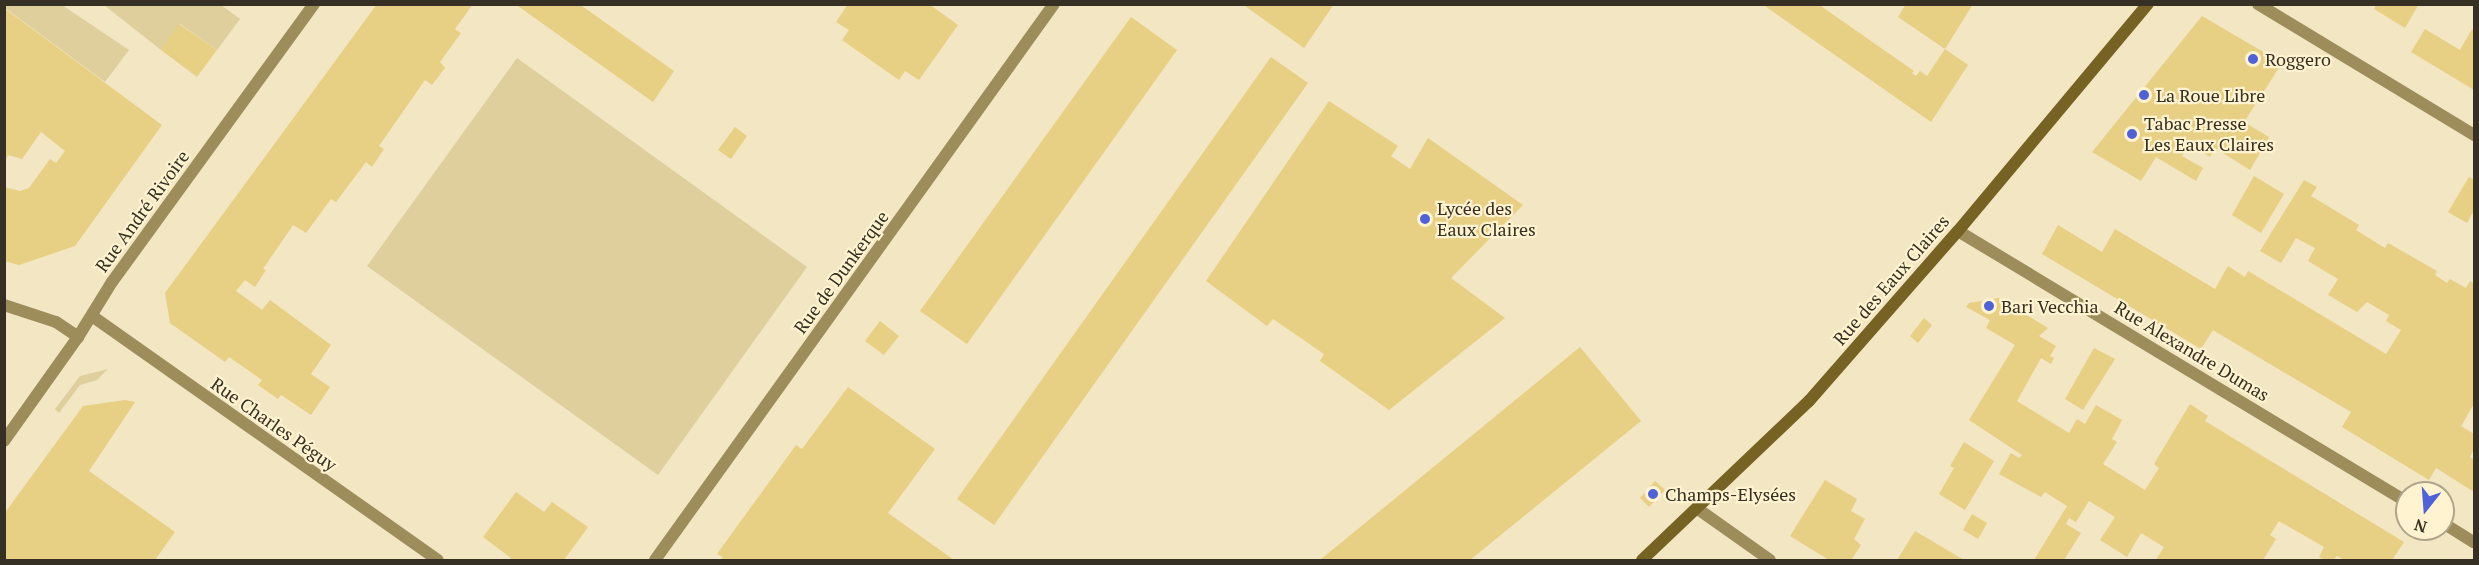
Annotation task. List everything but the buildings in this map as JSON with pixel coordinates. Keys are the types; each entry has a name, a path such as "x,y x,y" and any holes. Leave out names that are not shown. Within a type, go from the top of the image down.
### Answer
{"street":[{"name":"Rue André Rivoire","path":"4,441 78,337 112,282 314,4"},
{"name":"Rue de Dunkerque","path":"655,561 1054,4"},
{"name":"Rue des Eaux Claires","path":"1642,561 1809,401 1958,231 2148,4"},
{"path":"2258,4 2475,135"},
{"name":"Rue Alexandre Dumas","path":"1958,231 2395,494"},
{"path":"4,305 56,322 78,337"},
{"name":"Rue Charles Péguy","path":"92,316 438,561"},
{"path":"1698,509 1770,561"},
{"path":"2455,530 2475,542"}],"shaded area":[{"path":"5,4 62,5 129,50 105,82 5,8"},
{"path":"104,5 221,5 240,19 217,50 180,24 161,50"},
{"path":"517,58 807,267 658,475 367,266"},
{"path":"108,369 97,380 80,385 59,413 55,409 80,376"}],"place":[{"name":"Roggero","path":"2253,59"},
{"name":"La Roue Libre","path":"2144,95"},
{"name":"Tabac Presse Les Eaux Claires","path":"2132,134"},
{"name":"Lycée des Eaux Claires","path":"1425,219"},
{"name":"Bari Vecchia","path":"1989,306"},
{"name":"Champs-Elysées","path":"1653,494"}]}
